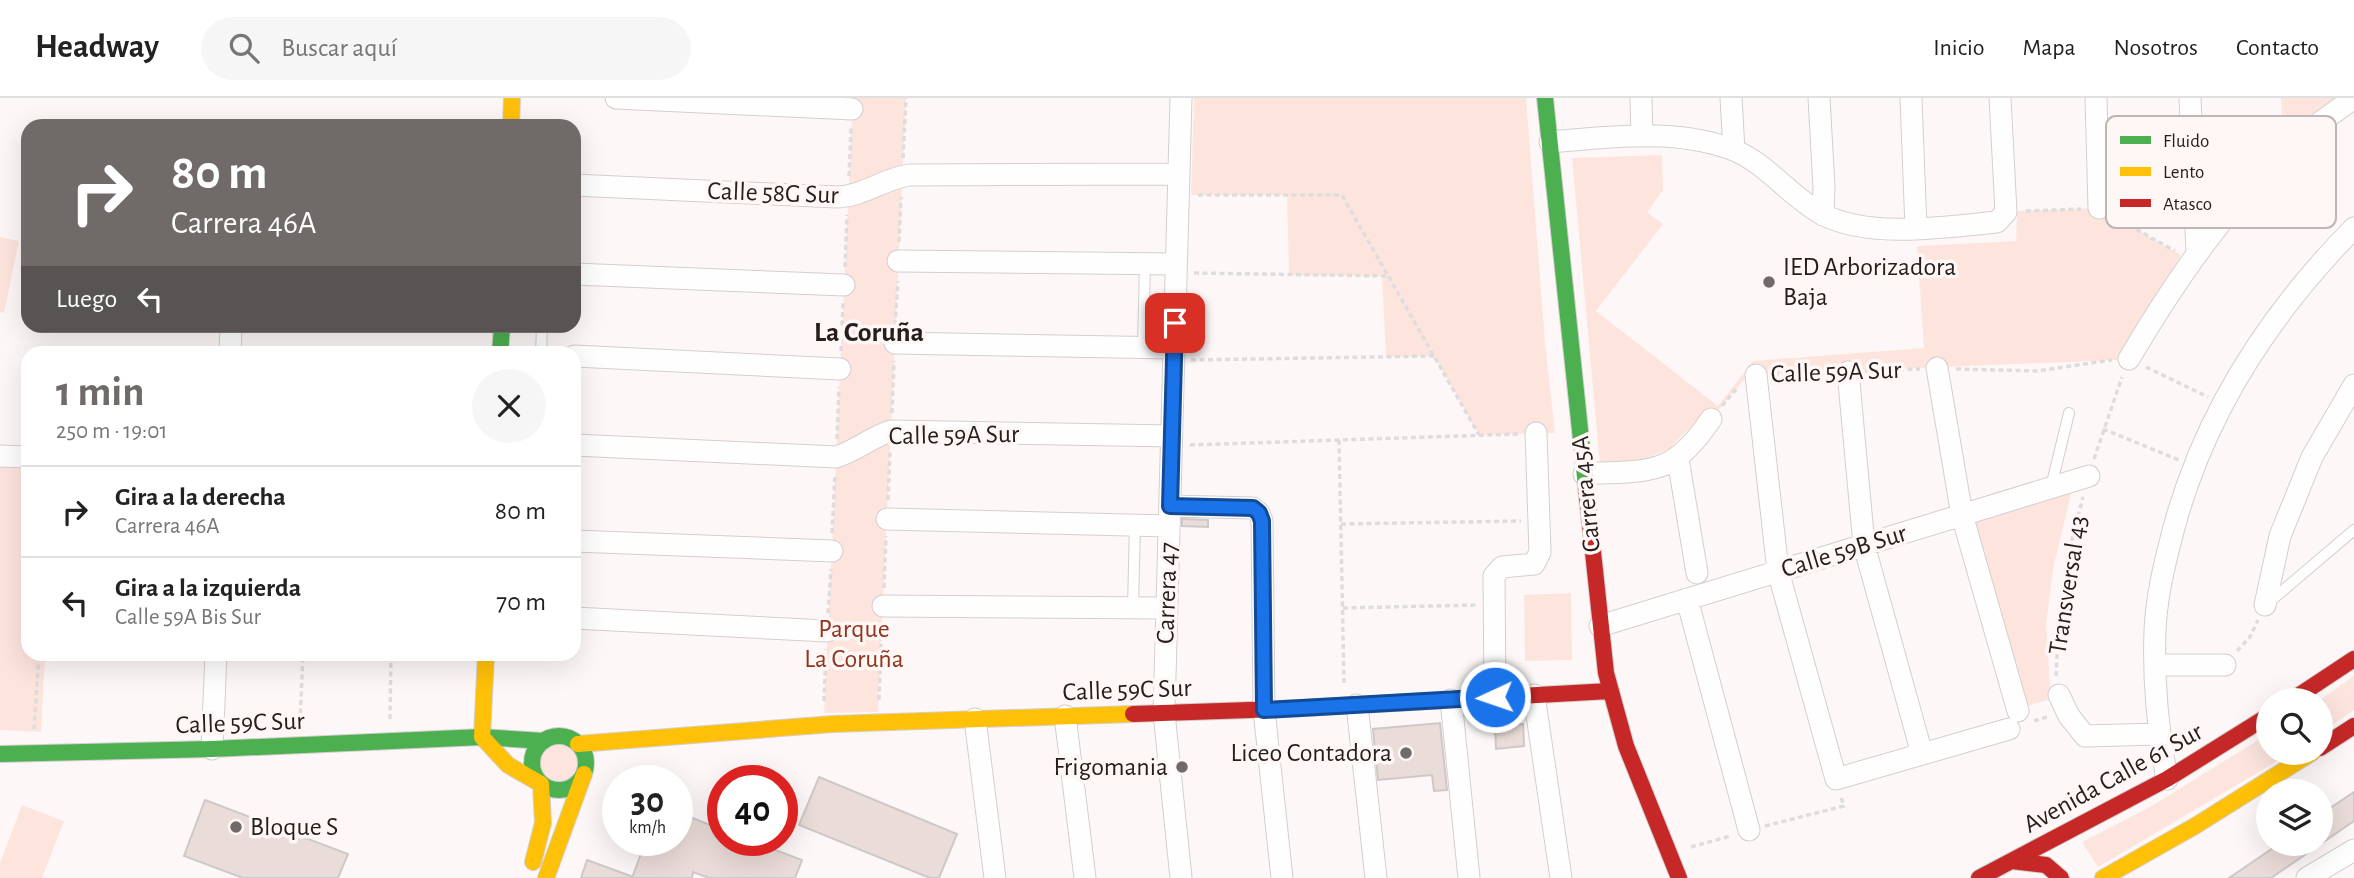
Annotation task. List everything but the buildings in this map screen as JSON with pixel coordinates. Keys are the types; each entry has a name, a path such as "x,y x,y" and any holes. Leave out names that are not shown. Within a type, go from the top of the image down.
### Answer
{"street":[{"path":"511,119 512,98"},
{"path":"616,98 852,109"},
{"name":"Carrera 47","path":"1181,98 1164,713 1181,878"},
{"name":"Carrera 45A","path":"1545,98 1600,626 1610,691 1626,746 1679,878"},
{"path":"1641,98 1642,136"},
{"path":"1731,98 1734,150"},
{"path":"1819,98 1823,215"},
{"path":"1911,98 1916,229"},
{"path":"1550,142 1642,136 1695,140 1734,150 1759,164 1823,215 1850,224 1916,229 1997,222 2006,212 2000,98"},
{"path":"2096,98 2099,208"},
{"path":"2190,98 2191,116"},
{"path":"2330,116 2354,98"},
{"name":"Calle 58G Sur","path":"581,185 848,197 869,191 891,179 909,175 1178,185"},
{"path":"2196,228 2197,252"},
{"path":"2129,359 2197,252 2217,228"},
{"path":"2167,779 2159,734 2155,629 2163,571 2177,512 2222,404 2268,329 2297,289 2354,228"},
{"path":"898,261 1145,264 1176,268"},
{"path":"581,274 844,285"},
{"path":"895,343 1143,347 1174,354"},
{"path":"581,356 840,369"},
{"path":"1756,375 1778,571 1836,779 1922,754 2013,720 1962,515 1937,368"},
{"path":"1848,372 1864,545 1922,754"},
{"path":"2265,606 2280,536 2312,457 2354,385"},
{"path":"1584,474 1650,470 1678,459 1711,419"},
{"name":"Calle 59A Sur","path":"581,445 836,457 891,431 1171,441"},
{"path":"1495,697 1494,576 1502,567 1534,564 1540,552 1536,433"},
{"path":"0,456 21,457"},
{"path":"1678,459 1697,573"},
{"name":"Calle 59B Sur","path":"1600,626 2089,476"},
{"path":"887,519 1135,525 1170,516 1253,508 1259,513 1262,521 1264,710 1282,878"},
{"path":"581,541 832,551"},
{"path":"1687,599 1749,830"},
{"path":"883,606 1167,608"},
{"path":"581,618 827,631"},
{"path":"2310,688 2354,659"},
{"path":"212,748 216,661"},
{"path":"486,661 482,737 494,754 507,765 550,789 563,790 576,785 584,774"},
{"path":"2155,665 2225,665"},
{"name":"Calle 59C Sur","path":"578,744 823,725 1264,710 1610,691"},
{"path":"1534,695 1561,878"},
{"path":"1451,699 1469,878"},
{"path":"2063,703 2085,736 2159,734"},
{"path":"1351,705 1376,878"},
{"path":"1065,716 1085,878"},
{"path":"975,719 995,878"},
{"name":"Avenida Calle 61 Sur","path":"1979,878 2167,779 2256,723"},
{"path":"2333,740 2354,726"},
{"path":"528,878 544,825 541,783 534,775 532,760 535,751 544,741 560,736 578,744 586,760 584,774 546,878"},
{"name":"Calle 59C Sur","path":"0,754 482,737 544,741"},
{"name":"Calle 59C Sur","path":"584,774 645,737"},
{"path":"2103,878 2195,826 2292,765"},
{"path":"2308,878 2354,850"},
{"path":"2012,861 2047,865 2061,878"}],"lane":[{"path":"1143,347 1145,264"},
{"path":"2051,487 2069,413"},
{"path":"1133,607 1135,525"},
{"path":"2265,606 2354,530"}],"path":[{"path":"823,725 852,109"},
{"path":"1178,185 1342,195 1479,435"},
{"path":"1176,268 1388,276"},
{"path":"1174,354 1434,356"},
{"path":"2129,359 2222,404"},
{"name":"Calle 59A Sur","path":"1711,419 1747,375 1937,368 2038,370 2129,359"},
{"name":"Transversal 43","path":"2063,703 2055,667 2059,612 2069,552 2103,429 2129,359"},
{"path":"2103,429 2194,466"},
{"path":"1171,441 1339,440 1536,433"},
{"path":"1339,440 1342,608 1351,705"},
{"path":"1341,524 1539,520"},
{"path":"1342,608 1494,604"},
{"path":"2225,665 2250,637 2265,606"},
{"path":"33,754 39,661"},
{"path":"299,745 303,661"},
{"path":"389,742 391,661"},
{"path":"2013,720 2063,703"}],"green space":[{"name":"Parque La Coruña","path":"853,98 906,98 878,712 824,713"},
{"path":"1194,98 1526,98 1545,342 1555,433 1479,435 1434,356 1386,357 1382,276 1289,275 1287,195 1191,195"},
{"path":"2281,98 2342,98 2321,116 2282,116"},
{"path":"1662,155 1663,190 1647,212 1663,224 1596,311 1718,406 1753,361 1924,348 1917,246 2016,241 2017,211 2099,208 2106,212 2106,228 2134,228 2181,255 2117,360 1748,375 1711,419 1703,414 1669,449 1643,459 1600,465 1572,158"},
{"path":"0,237 19,241 4,313 0,312"},
{"path":"0,466 21,467 21,661 45,661 41,732 0,730"},
{"path":"2072,490 2053,569 2046,625 2051,699 2011,711 1957,528"},
{"path":"1571,593 1572,660 1525,661 1524,595"},
{"path":"2354,676 2354,710 2333,725 2333,691"},
{"path":"560,736 578,747 586,766 563,790 556,790 532,767 540,746 549,739"},
{"path":"2256,741 2256,765 2271,765 2098,867 2082,842 2150,807"},
{"path":"22,805 64,821 42,878 0,878 0,863"}],"traffic: fast":[{"path":"1545,98 1586,487"},
{"path":"501,346 502,333"},
{"path":"559,736 578,744 586,763 578,782 559,790 540,782 532,763 540,744 559,736"},
{"path":"0,754 212,749 482,737 544,741"}],"traffic: slow":[{"path":"511,119 512,98"},
{"path":"482,737 486,661"},
{"path":"578,744 833,724 1133,714"},
{"path":"482,737 508,765 541,784"},
{"path":"2103,878 2195,826 2292,765"},
{"path":"546,878 584,774"},
{"path":"533,862 543,823 541,784"}],"traffic: jam":[{"path":"1586,487 1606,673 1626,746 1679,878"},
{"path":"2310,688 2354,659"},
{"path":"1133,714 1305,708 1610,691"},
{"path":"1979,878 2167,779 2256,723"},
{"path":"2333,740 2354,726"},
{"path":"2012,861 2046,865 2061,878"}],"place":[{"name":"IED Arborizadora Baja","path":"1769,282"},
{"name":"Liceo Contadora","path":"1406,753"},
{"name":"Frigomania","path":"1182,767"},
{"name":"Bloque S","path":"236,827"}],"district":[{"name":"La Coruña","path":"869,333"}],"route":[{"path":"1175,323 1170,506 1253,508 1259,513 1262,521 1264,710 1495,697"}]}
